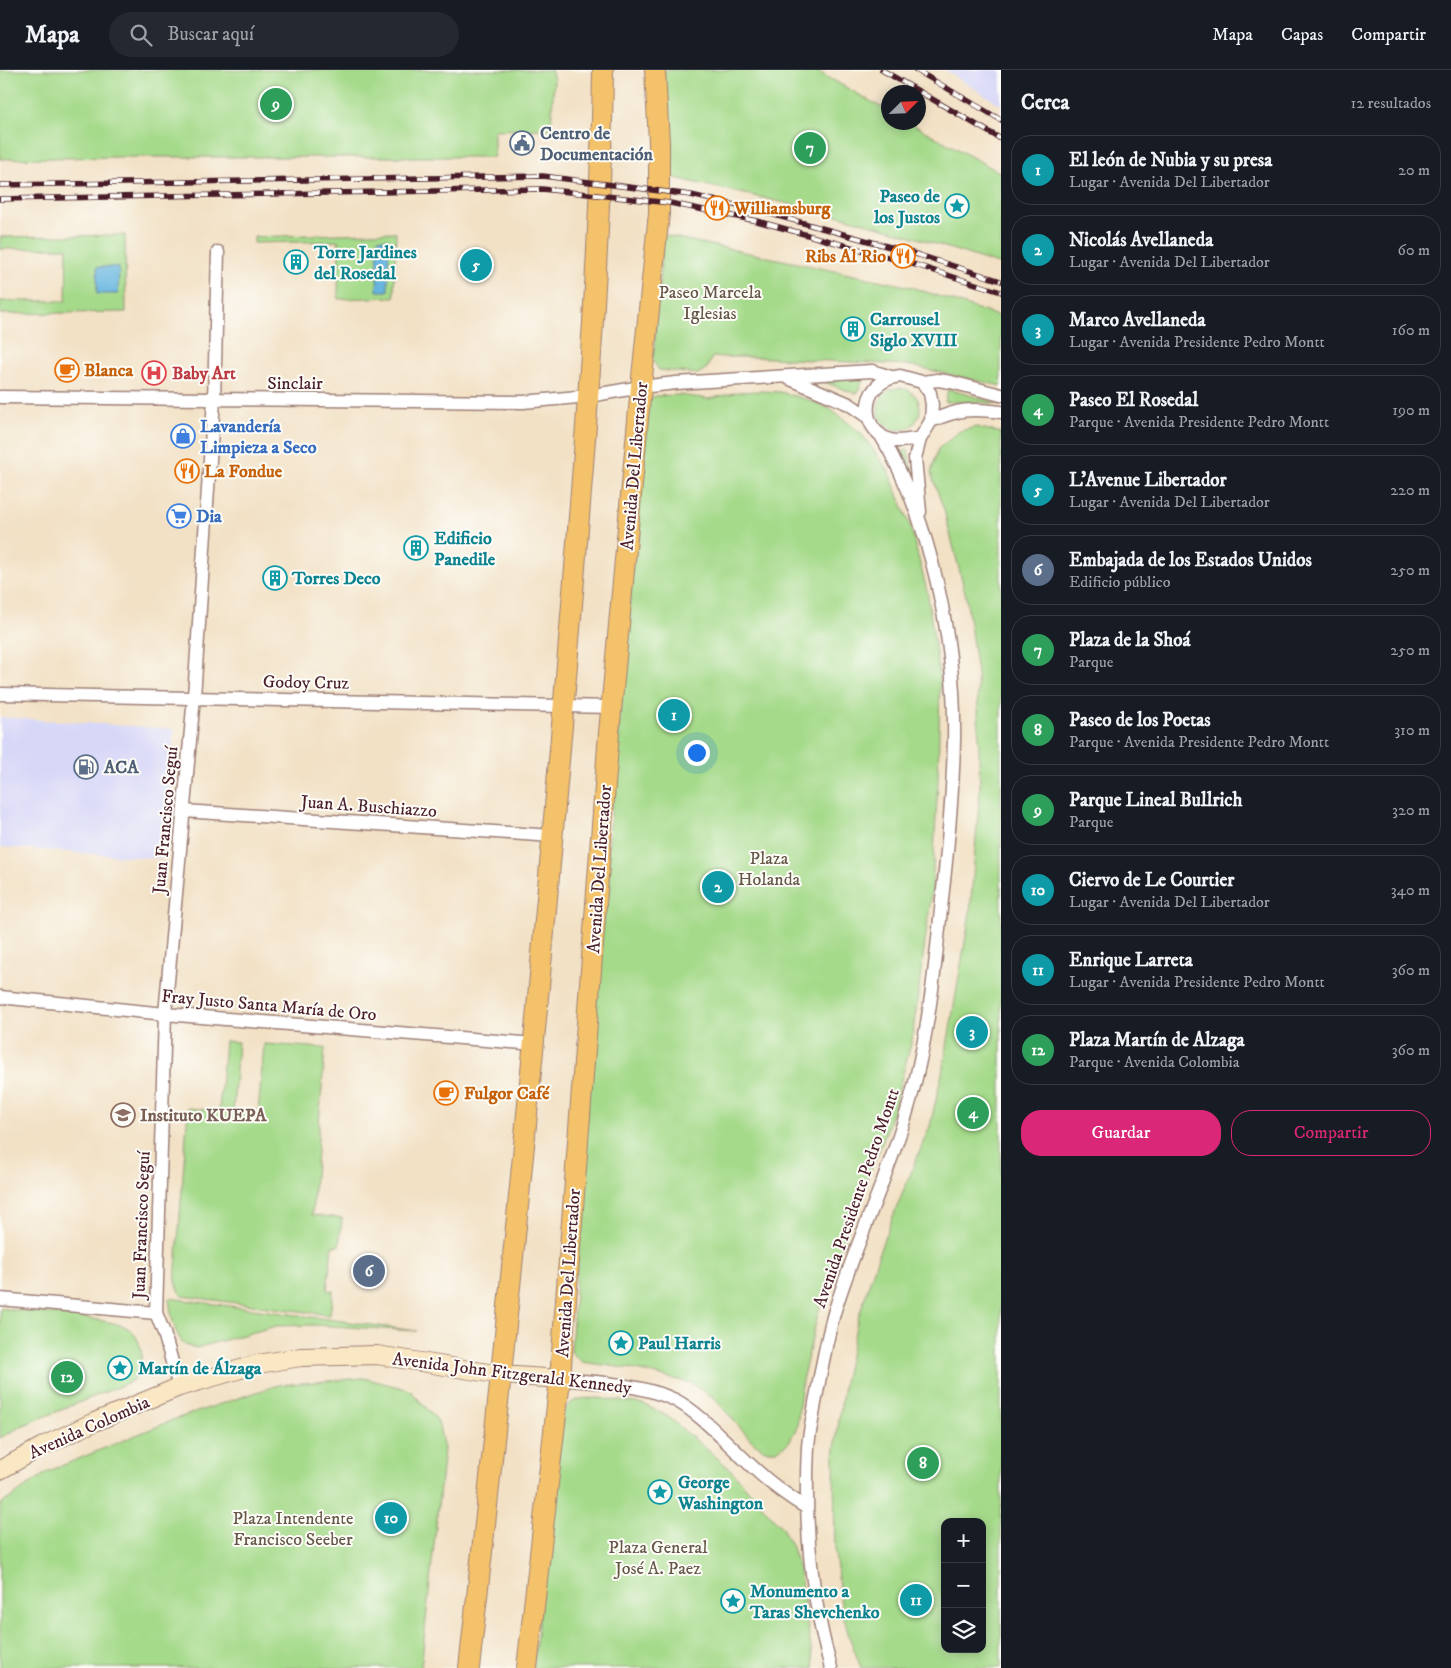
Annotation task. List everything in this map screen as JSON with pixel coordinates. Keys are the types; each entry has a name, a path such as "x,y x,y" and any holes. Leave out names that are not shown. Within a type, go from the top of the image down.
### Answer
{"main road":[{"path":"469,1668 535,1044 564,705 589,396 603,70"},
{"name":"Avenida Del Libertador","path":"526,1668 560,1380 612,706 659,213 659,142 655,70"},
{"name":"Avenida John Fitzgerald Kennedy","path":"179,1387 258,1364 301,1357 332,1355 377,1355 501,1375 560,1380"},
{"name":"Avenida Colombia","path":"0,1470 59,1439 179,1387"}],"street":[{"name":"Juan Francisco Seguí","path":"179,1387 164,1333 156,1313 165,1014 194,697 214,400 218,252"},
{"name":"Sinclair","path":"0,397 523,402 589,396 676,383 872,371 891,377"},
{"path":"868,417 869,395 877,385 891,377 900,376 922,382 938,380 951,382 1001,395"},
{"path":"786,377 849,404 868,417 880,434 895,441 920,439 931,422 932,405 930,393 922,382"},
{"path":"931,422 952,412 977,409 1001,412"},
{"name":"Avenida Presidente Pedro Montt","path":"830,1668 824,1644 809,1546 807,1508 808,1445 822,1364 835,1311 868,1216 900,1134 916,1080 928,1014 939,932 947,851 954,739 950,656 938,590 923,531 902,478 880,434"},
{"name":"Avenida Presidente Pedro Montt","path":"920,439 915,458 923,531"},
{"name":"Godoy Cruz","path":"0,694 612,706"},
{"name":"Juan A. Buschiazzo","path":"184,811 552,836"},
{"name":"Fray Justo Santa María de Oro","path":"0,997 165,1014 535,1044"},
{"path":"0,1299 156,1313"},
{"name":"Avenida John Fitzgerald Kennedy","path":"560,1380 595,1382 647,1390 676,1400 698,1417 756,1471 782,1492 807,1508"}],"shaded area":[{"path":"945,70 1001,70 1001,105"},
{"name":"ACA","path":"0,717 174,729 169,806 163,859 0,847"}],"green space":[{"path":"0,70 551,70 554,79 551,129 494,130 494,157 116,157 0,159"},
{"path":"664,70 815,70 881,107 881,130 923,130 1001,173 1001,265 905,234 829,213 666,176"},
{"path":"396,232 394,297 338,299 339,241 254,243 254,237"},
{"path":"125,235 126,312 0,314 0,301 66,301 67,248 0,249 0,237"},
{"name":"Paseo Marcela Iglesias","path":"663,235 911,287 1001,317 1001,386 908,365 752,357 712,357 707,368 698,374 659,370 653,361"},
{"path":"864,377 857,394 816,379"},
{"path":"895,388 903,388 914,394 920,409 914,424 903,430 895,430 884,424 878,413 878,405 884,394"},
{"path":"948,389 1001,404 945,402"},
{"name":"Plaza Holanda","path":"738,392 780,392 806,399 830,409 860,432 888,470 910,525 927,591 940,680 938,780 932,889 912,1040 883,1141 862,1190 821,1302 802,1380 797,1427 789,1442 778,1450 765,1450 753,1442 713,1397 690,1383 632,1369 582,1362 571,1352 591,1044 647,401 655,396 680,395 709,399"},
{"path":"976,427 1001,433 1001,1668 861,1668 842,1611 835,1553 834,1456 844,1383 857,1322 883,1241 930,1126 944,1064 970,913 980,789 977,673 966,596 944,510 931,473 938,449 960,431"},
{"path":"908,450 916,503 897,452"},
{"path":"225,1041 238,1042 233,1112 258,1114 264,1044 325,1048 312,1215 342,1218 339,1246 332,1246 327,1290 333,1291 330,1315 182,1296 175,1282 188,1108 219,1111"},
{"path":"169,1298 417,1331 313,1325 276,1326 196,1348 183,1343 180,1338 174,1325"},
{"path":"0,1308 88,1318 121,1325 135,1335 141,1347 141,1361 136,1375 132,1381 24,1425 0,1438"},
{"name":"Plaza Intendente Francisco Seeber","path":"364,1378 410,1390 438,1421 444,1449 421,1668 0,1668 0,1505 49,1471 175,1419 278,1385"},
{"name":"Plaza General José A. Paez","path":"599,1398 643,1404 667,1416 728,1467 782,1528 791,1545 799,1569 814,1668 533,1668 563,1413 574,1401"}],"water":[{"path":"378,239 389,239 388,291 377,291"},
{"path":"97,267 119,267 118,294 97,294"}],"railway":[{"path":"882,70 1001,139"},
{"path":"916,70 1001,120"},
{"path":"0,185 543,176 691,195 760,211 919,255 1001,281"},
{"path":"0,199 542,189 670,203 757,221 916,265 1001,292"}],"place":[{"name":"Parque Lineal Bullrich","path":"276,104"},
{"name":"Centro de Documentación","path":"522,143"},
{"name":"Plaza de la Shoá","path":"810,148"},
{"name":"Paseo de los Justos","path":"957,206"},
{"name":"Williamsburg","path":"717,208"},
{"name":"Ribs Al Rio","path":"903,256"},
{"name":"Torre Jardines del Rosedal","path":"296,262"},
{"name":"L'Avenue Libertador","path":"476,265"},
{"name":"Carrousel Siglo XVIII","path":"853,329"},
{"name":"Blanca","path":"67,370"},
{"name":"Baby Art","path":"154,373"},
{"name":"Lavandería Limpieza a Seco","path":"183,436"},
{"name":"La Fondue","path":"187,471"},
{"name":"Dia","path":"179,516"},
{"name":"Edificio Panedile","path":"416,548"},
{"name":"Torres Deco","path":"275,578"},
{"name":"El león de Nubia y su presa","path":"674,715"},
{"name":"ACA","path":"86,767"},
{"name":"Nicolás Avellaneda","path":"718,887"},
{"name":"Marco Avellaneda","path":"972,1032"},
{"name":"Fulgor Café","path":"446,1093"},
{"name":"Paseo El Rosedal","path":"973,1113"},
{"name":"Instituto KUEPA","path":"123,1115"},
{"name":"Embajada de los Estados Unidos","path":"369,1271"},
{"name":"Paul Harris","path":"621,1343"},
{"name":"Martín de Álzaga","path":"120,1368"},
{"name":"Plaza Martín de Alzaga","path":"67,1377"},
{"name":"Paseo de los Poetas","path":"923,1463"},
{"name":"George Washington","path":"660,1492"},
{"name":"Ciervo de Le Courtier","path":"391,1518"},
{"name":"Enrique Larreta","path":"916,1600"},
{"name":"Monumento a Taras Shevchenko","path":"733,1601"}]}
